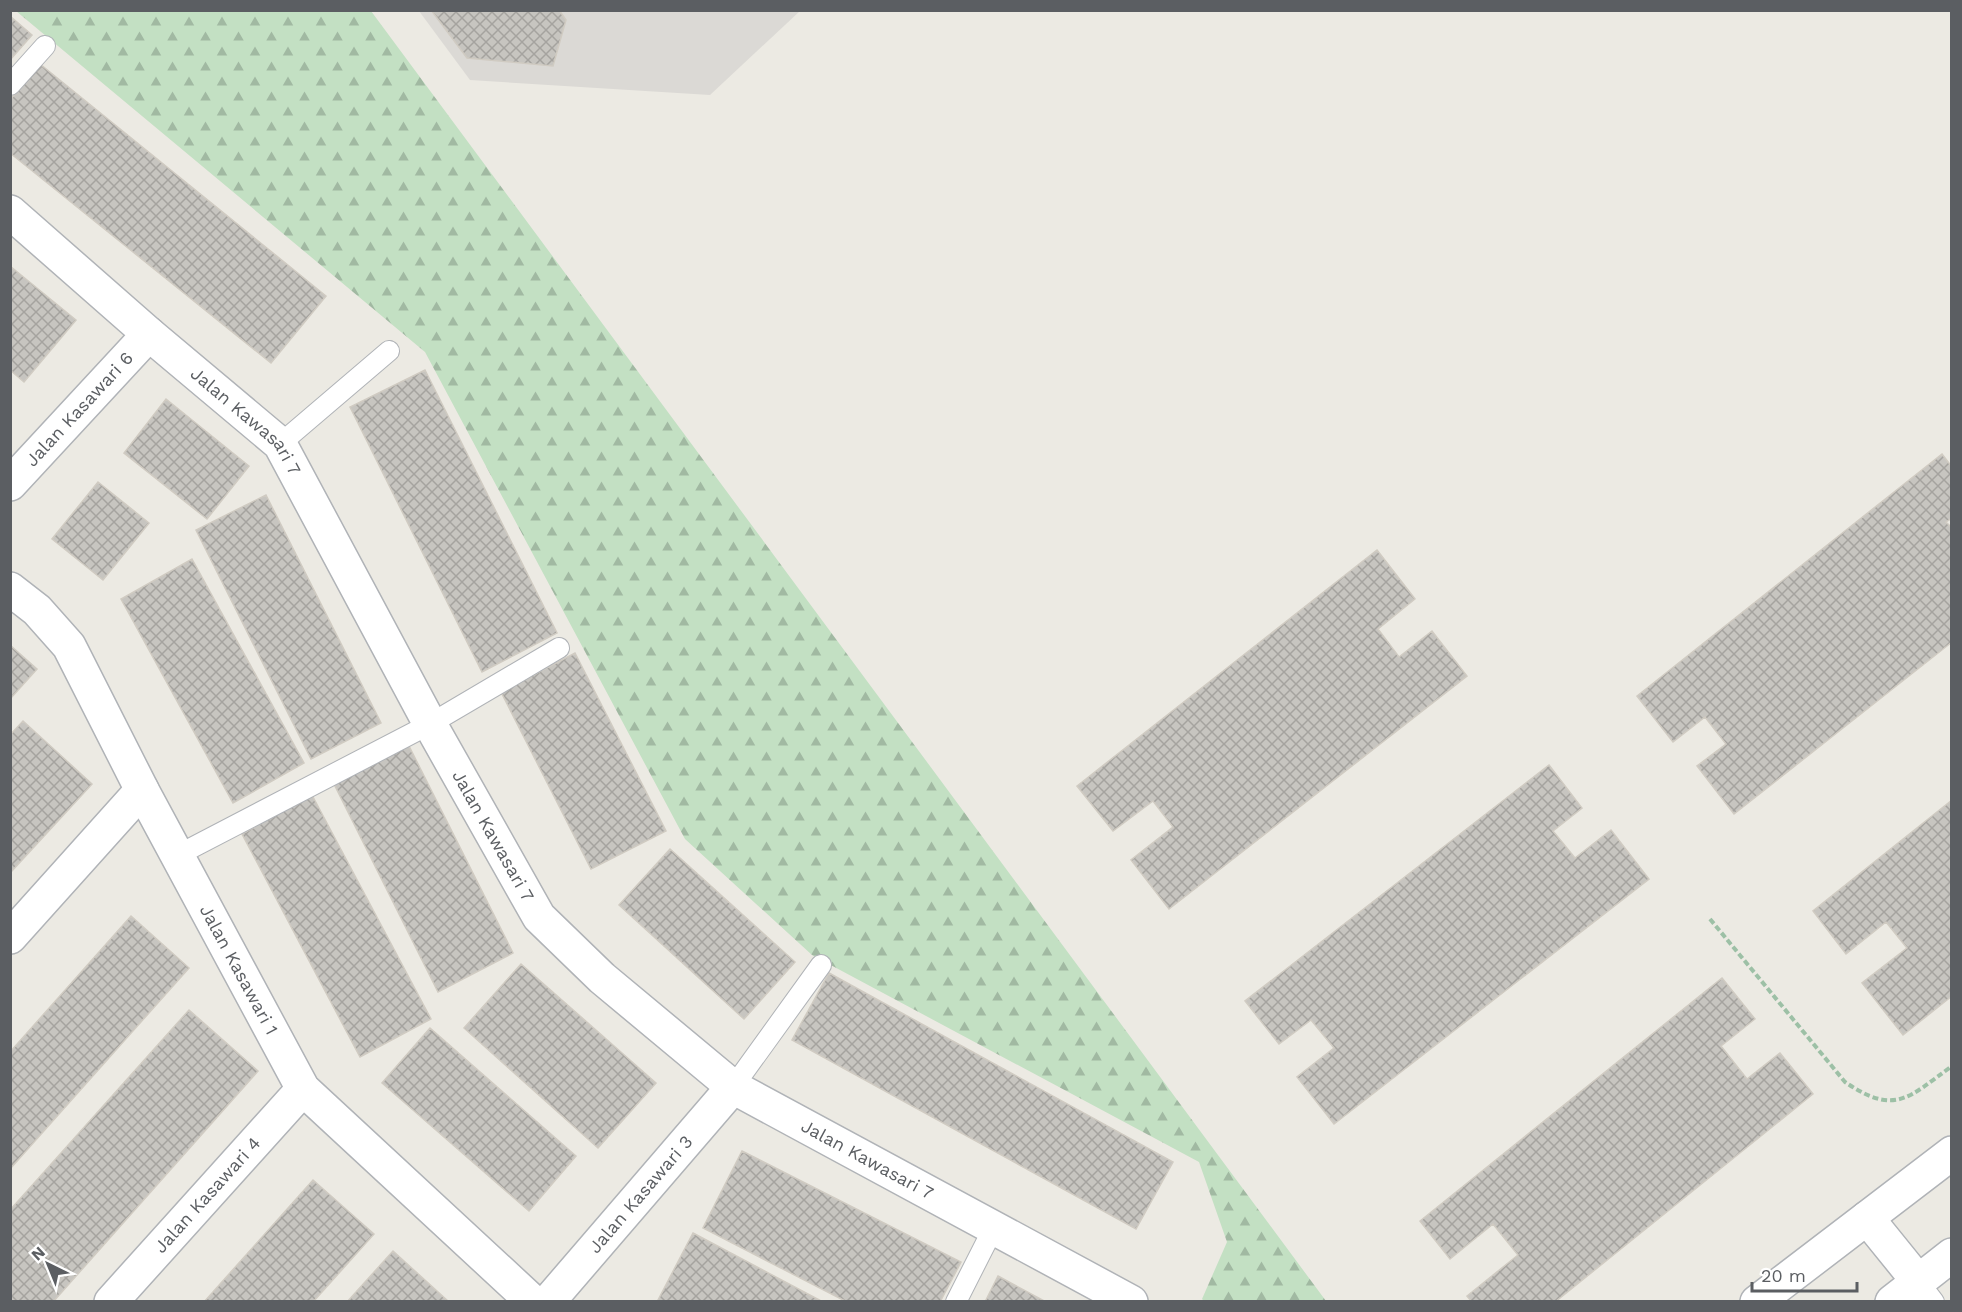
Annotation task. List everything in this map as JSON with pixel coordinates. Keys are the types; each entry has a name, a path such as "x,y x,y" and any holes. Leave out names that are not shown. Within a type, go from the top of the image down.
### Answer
{"street":[{"name":"Jalan Kawasari 7","path":"10,212 149,334 280,444 430,724 539,917 602,978 733,1087 1131,1302"},
{"name":"Jalan Kasawari 6","path":"10,484 149,334"},
{"name":"Jalan Kasawari 1","path":"10,589 37,610 69,646 142,790 303,1089 533,1302"},
{"path":"10,938 142,790"},
{"name":"Jalan Kasawari 3","path":"548,1302 733,1087"},
{"name":"Jalan Kasawari 4","path":"111,1302 303,1089"},
{"path":"1757,1302 1952,1153"},
{"path":"1867,1218 1926,1291"},
{"path":"1892,1302 1926,1291 1952,1255"}],"lane":[{"path":"10,85 45,46"},
{"path":"280,444 389,351"},
{"path":"178,855 430,724 559,648"},
{"path":"733,1087 821,965"},
{"path":"956,1302 994,1227"}],"path":[{"path":"1710,919 1845,1082 1867,1097 1891,1102 1912,1095 1952,1066"}],"shaded area":[{"path":"419,11 800,11 710,95 470,80"}],"green space":[{"path":"16,11 371,11 1326,1301 1204,1301 1202,1299 1227,1242 1199,1162 812,955 685,839 425,352"}],"building":[{"path":"431,10 559,10 566,20 553,66 467,58"},
{"path":"10,16 32,35 10,60"},
{"path":"40,64 326,296 271,363 10,153 10,100"},
{"path":"10,266 76,320 24,382 10,370"},
{"path":"425,370 557,633 482,672 350,407"},
{"path":"166,399 249,466 207,519 124,453"},
{"path":"1942,454 1952,467 1952,518 1946,522 1952,528 1952,642 1734,814 1697,766 1726,744 1705,717 1673,742 1637,696"},
{"path":"98,482 149,523 103,580 52,539"},
{"path":"266,495 381,723 311,759 196,530"},
{"path":"1377,550 1415,599 1378,629 1399,657 1432,631 1467,676 1169,909 1131,860 1173,827 1153,801 1113,831 1077,786"},
{"path":"192,559 304,763 233,803 121,599"},
{"path":"10,645 37,669 10,699"},
{"path":"575,653 666,831 591,869 501,692"},
{"path":"23,721 92,784 10,873 10,735"},
{"path":"407,742 513,953 438,992 332,780"},
{"path":"1549,765 1582,808 1553,831 1575,858 1611,830 1649,879 1334,1124 1297,1077 1334,1048 1311,1020 1279,1044 1245,1001"},
{"path":"312,795 431,1019 360,1057 242,834"},
{"path":"1952,800 1952,996 1903,1035 1862,983 1907,948 1886,922 1846,954 1813,911"},
{"path":"670,849 795,962 744,1019 619,905"},
{"path":"131,916 189,968 10,1169 10,1052"},
{"path":"521,964 656,1083 598,1148 464,1028"},
{"path":"829,973 1173,1162 1136,1229 792,1040"},
{"path":"1722,978 1755,1019 1721,1046 1747,1079 1780,1053 1813,1094 1555,1302 1472,1302 1467,1296 1518,1255 1493,1224 1450,1259 1420,1221"},
{"path":"189,1010 258,1071 53,1302 10,1302 10,1210"},
{"path":"430,1028 576,1156 529,1211 382,1083"},
{"path":"742,1151 961,1262 940,1302 847,1302 703,1228"},
{"path":"313,1180 374,1234 313,1302 204,1302"},
{"path":"693,1233 823,1302 657,1302"},
{"path":"393,1251 449,1302 347,1302"},
{"path":"998,1276 1046,1302 985,1302"}]}
